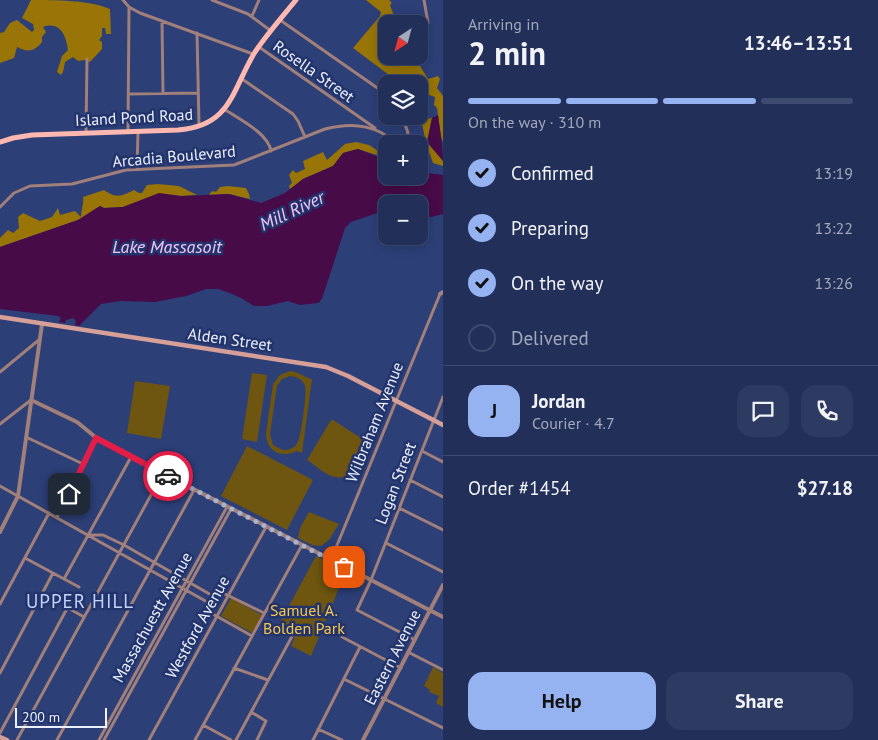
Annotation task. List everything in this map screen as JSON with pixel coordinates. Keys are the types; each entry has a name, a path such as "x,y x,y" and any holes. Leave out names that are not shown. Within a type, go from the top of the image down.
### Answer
{"main road":[{"name":"Island Pond Road","path":"0,142 23,136 187,129 212,120 234,96 254,54 296,0"},
{"name":"Alden Street","path":"0,317 322,366 343,373 443,425"}],"street":[{"path":"123,0 129,7 162,21 254,54"},
{"path":"212,0 252,16 271,31"},
{"path":"252,16 258,0"},
{"path":"424,0 427,15"},
{"path":"128,132 129,7"},
{"path":"280,20 378,88"},
{"path":"162,21 163,93"},
{"path":"197,33 199,126"},
{"name":"Rosella Street","path":"259,47 380,132"},
{"path":"86,133 87,59"},
{"path":"242,79 293,114 305,137"},
{"path":"128,94 198,93"},
{"path":"224,109 264,137 269,143 271,151"},
{"name":"Arcadia Boulevard","path":"0,207 12,194 25,187 72,184 122,170 229,166 249,161 325,129 346,125 365,126 380,132"},
{"path":"137,169 138,131"},
{"path":"380,132 386,135"},
{"name":"Wilbraham Avenue","path":"331,560 395,400 441,293"},
{"path":"0,532 18,496 42,324"},
{"path":"0,372 40,338"},
{"name":"Logan Street","path":"414,640 356,610 371,580 443,397"},
{"path":"0,424 32,400"},
{"path":"32,400 77,422 96,438 131,457 443,617"},
{"path":"26,437 83,464"},
{"path":"57,517 96,438"},
{"path":"422,451 443,462"},
{"path":"64,578 131,457"},
{"path":"17,740 163,473"},
{"path":"410,480 443,497"},
{"path":"0,486 209,603"},
{"path":"57,740 194,490"},
{"path":"104,740 191,583 229,508"},
{"name":"Massachuestt Avenue","path":"98,740 205,546 229,508"},
{"path":"399,508 443,530"},
{"path":"0,604 49,513"},
{"name":"Westford Avenue","path":"149,740 266,527"},
{"path":"88,535 103,535 124,545 213,596"},
{"path":"386,543 443,572"},
{"path":"195,740 302,545"},
{"path":"205,546 209,548"},
{"path":"25,558 79,587"},
{"path":"0,673 54,573"},
{"name":"Eastern Avenue","path":"363,740 443,585"},
{"path":"252,636 217,617 208,609 209,603 218,592 229,595 264,613"},
{"path":"0,733 70,603"},
{"path":"68,608 84,617"},
{"path":"236,740 296,629"},
{"path":"342,637 401,668"},
{"path":"313,740 360,647"},
{"path":"148,650 152,652"},
{"path":"408,652 443,670"},
{"path":"234,668 268,680"},
{"path":"344,680 443,728"},
{"path":"115,710 120,712"},
{"path":"251,712 266,721 258,740"},
{"path":"203,725 231,740"},
{"path":"318,729 342,740"}],"green space":[{"path":"290,371 312,379 302,453 297,451 280,454 272,449 267,439 266,433 273,384 280,375","holes":["290,376 301,380 304,384 305,398 297,444 290,449 283,450 273,445 270,434 277,386 282,379"]},
{"path":"252,373 267,375 257,442 242,439"},
{"path":"135,381 170,386 161,439 127,433"},
{"path":"331,420 372,445 358,468 348,476 335,477 320,470 307,460"},
{"path":"247,446 313,480 287,530 221,496"},
{"path":"309,512 339,524 329,540 321,546 312,545 298,538 300,528"},
{"name":"Samuel A. Bolden Park","path":"316,556 346,571 311,656 291,646 295,637 277,628"},
{"path":"231,598 262,615 252,633 221,616"},
{"path":"433,667 443,673 443,707 436,703 439,696 429,692 430,690 424,686"}],"shaded area":[{"path":"31,0 82,2 110,9 111,34 106,34 105,28 102,28 102,36 99,40 102,42 102,49 90,62 85,60 78,61 73,57 65,62 61,75 57,72 62,56 68,50 64,35 54,26 43,27 46,32 42,37 42,42 37,47 25,50 17,47 14,58 0,63 0,33 4,32 10,23 17,20 32,32 34,30 33,24 22,18"},
{"path":"366,0 389,0 392,3 390,5 394,15 380,15 381,12"},
{"path":"378,18 378,65 419,65 426,75 389,75 353,48"},
{"path":"438,76 440,79 437,88 443,96 443,142 437,108 434,105 435,97 428,95 428,79"},
{"path":"432,118 428,137 428,135 424,135 422,125 428,125 428,119"},
{"path":"356,142 369,145 378,151 378,155 358,149 343,153 333,166 303,179 290,189 289,186 292,183 289,175 293,170 296,173 305,169 303,161 323,152 327,160 345,144"},
{"path":"428,143 443,161 443,166 433,163"},
{"path":"147,185 179,186 197,195 159,194 123,207 104,208 100,206 78,220 0,247 0,238 8,230 13,233 19,228 18,217 23,213 40,221 52,217 58,208 60,215 75,211 81,217 83,197 104,190 116,196 134,190 142,193"},
{"path":"220,187 246,188 250,199 229,194 209,195 212,191 216,192"}],"water":[{"path":"438,115 443,161 428,143 432,118"},
{"name":"Lake Massasoit","path":"358,149 378,157 378,185 428,185 428,173 443,175 443,214 428,218 428,195 378,195 378,213 351,222 345,228 322,299 318,303 300,305 288,301 267,306 254,306 230,293 218,289 206,289 186,296 155,302 120,301 101,304 79,326 75,325 76,321 73,318 66,320 65,323 59,322 61,318 58,316 0,309 0,247 78,220 100,206 104,208 123,207 159,193 181,196 229,194 261,203 285,193 303,179 333,166 343,153"}],"way so far":[{"path":"168,476 344,567"}],"district":[{"name":"UPPER HILL","path":"80,601"}],"route":[{"path":"69,494 96,438 168,476"}],"water label":[{"name":"Mill River","path":"292,211"}]}
